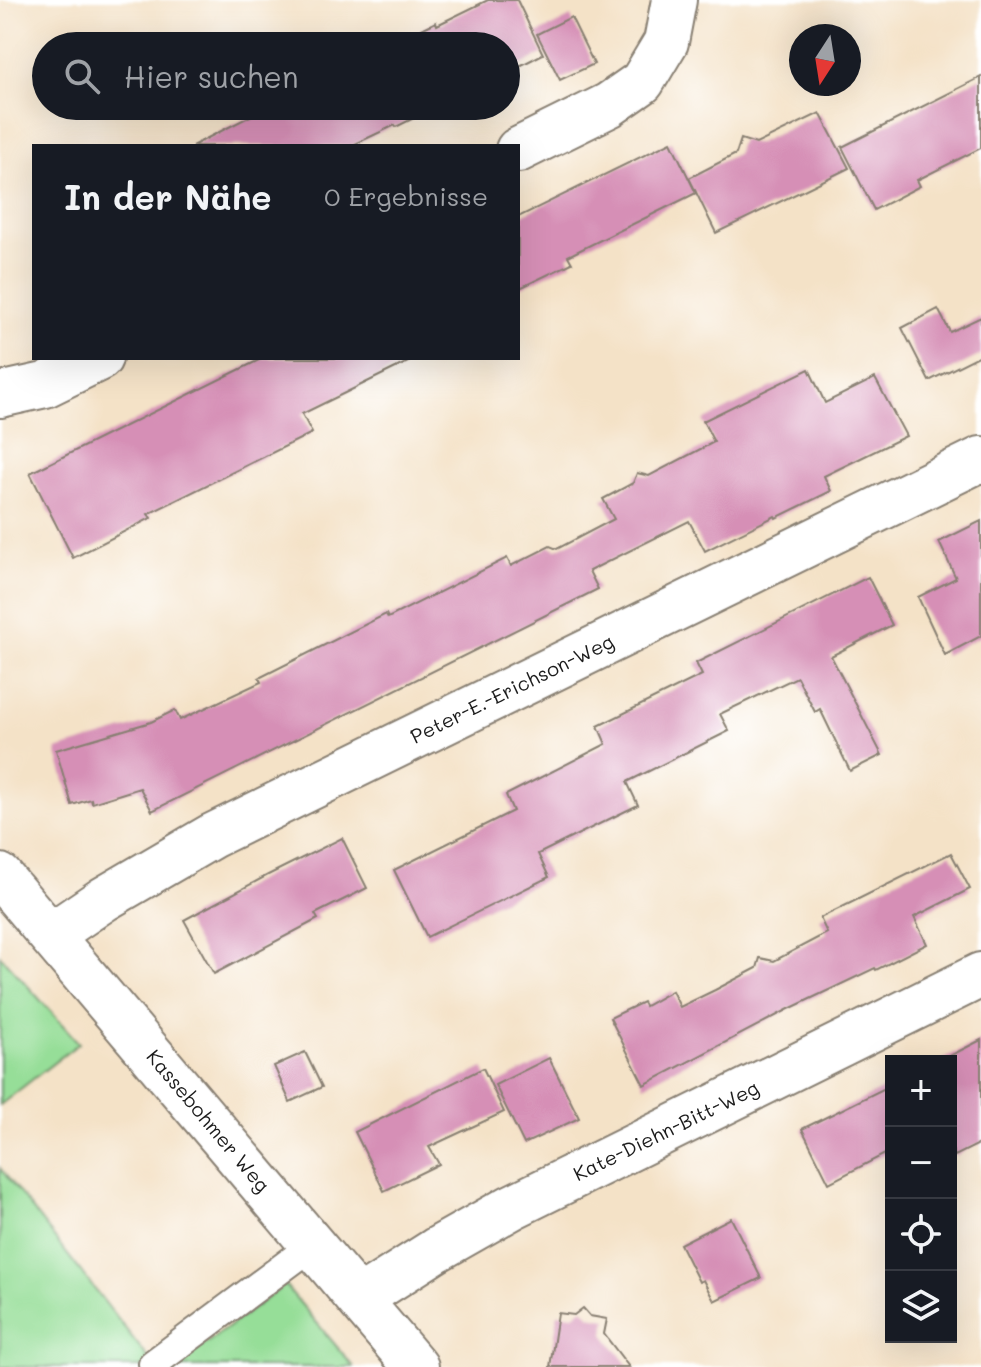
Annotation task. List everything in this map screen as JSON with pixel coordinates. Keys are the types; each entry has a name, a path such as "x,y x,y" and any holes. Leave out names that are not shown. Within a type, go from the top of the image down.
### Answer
{"street":[{"path":"520,149 609,105 642,82 666,42 674,0"},
{"path":"0,395 45,385 96,360"},
{"name":"Peter-E.-Erichson-Weg","path":"51,935 104,899 212,836 981,459"},
{"name":"Kassebohmer Weg","path":"2,881 416,1367"},
{"name":"Kate-Diehn-Bitt-Weg","path":"359,1299 512,1207 981,975"}],"lane":[{"path":"153,1364 313,1245"}],"green space":[{"path":"0,955 79,1043 0,1105"},
{"path":"0,1168 153,1364 155,1367 0,1367"},
{"path":"285,1285 354,1367 174,1367"}],"building":[{"path":"488,0 517,0 543,54 520,66 520,32 416,32 436,22 437,25"},
{"path":"571,17 594,64 560,80 537,34"},
{"path":"981,77 981,148 917,180 920,186 874,210 842,147"},
{"path":"820,113 849,168 716,233 689,178 736,154 741,139 756,144"},
{"path":"243,120 410,120 355,144 196,144"},
{"path":"671,142 696,193 568,256 572,263 520,288 520,216"},
{"path":"938,309 950,332 981,317 981,355 929,381 902,328"},
{"path":"259,360 412,360 302,414 312,433 148,514 151,518 73,558 30,473"},
{"path":"809,369 825,403 875,378 906,436 824,476 831,491 705,551 689,521 589,571 598,589 152,811 140,788 92,803 91,799 72,805 56,750 151,722 175,710 180,720 261,682 259,678 386,614 388,618 507,558 511,566 550,546 557,549 614,519 603,499 633,483 637,473 649,476 714,442 703,421"},
{"path":"981,521 981,636 945,655 918,597 956,578 939,542"},
{"path":"868,577 892,625 831,656 882,755 850,771 820,709 815,712 797,677 720,714 729,731 627,782 638,805 538,854 549,877 427,937 394,870 513,811 506,795 606,744 598,726 702,675 696,663"},
{"path":"342,838 367,888 315,914 318,919 214,974 184,920"},
{"path":"951,853 970,889 914,917 927,944 789,1009 644,1085 610,1018 643,1002 645,1006 672,991 680,1007 757,968 760,958 774,961 827,933 820,918"},
{"path":"981,1040 981,1143 957,1155 957,1055 952,1055"},
{"path":"305,1052 322,1087 290,1102 274,1066"},
{"path":"549,1058 579,1118 524,1144 495,1085"},
{"path":"483,1068 504,1112 429,1147 439,1164 384,1191 355,1132"},
{"path":"885,1088 885,1154 829,1183 802,1129"},
{"path":"731,1218 761,1278 714,1301 703,1280 699,1282 680,1244"},
{"path":"583,1308 590,1316 607,1319 604,1334 629,1367 550,1367 558,1313 574,1315"}]}
